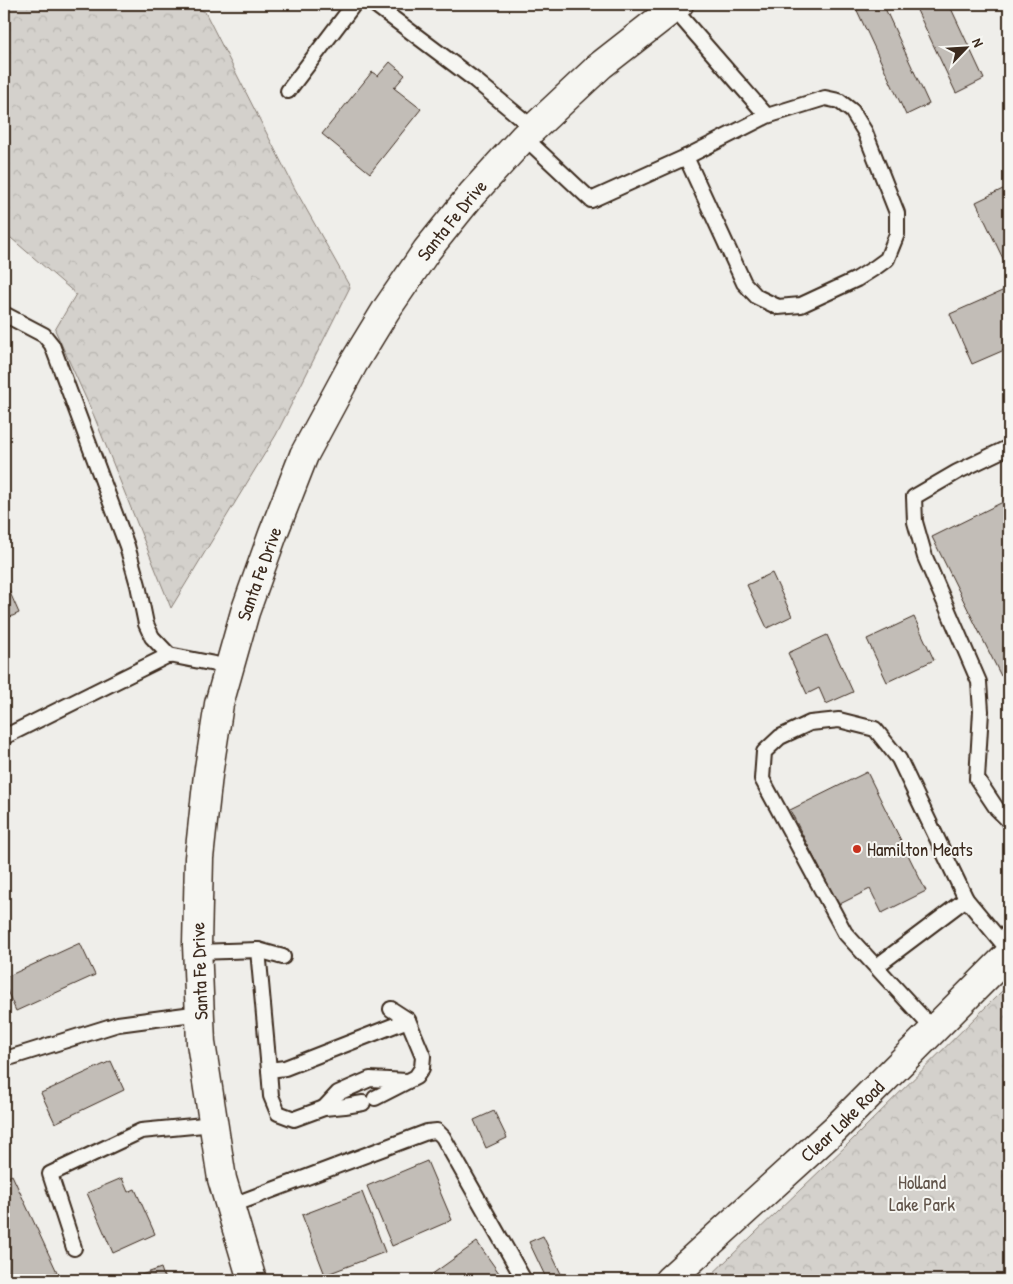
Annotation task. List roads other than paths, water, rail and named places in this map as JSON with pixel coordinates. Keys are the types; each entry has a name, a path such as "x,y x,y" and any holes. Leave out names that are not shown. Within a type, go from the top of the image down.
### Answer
{"main road":[{"name":"Santa Fe Drive","path":"252,1280 222,1179 201,1043 197,952 199,858 208,775 219,704 251,594 272,534 304,455 353,364 386,310 427,250 472,194 528,132 601,65 676,6"},
{"name":"Clear Lake Road","path":"669,1280 835,1129 1009,952"}],"lane":[{"path":"288,91 354,4"},
{"path":"374,4 475,80 528,132 592,200 686,157 767,116 825,98 839,100 852,111 865,132 897,213 897,234 887,259 857,279 802,305 778,307 757,296 744,283 686,157"},
{"path":"676,6 767,116"},
{"path":"4,314 44,335 52,345 127,546 146,624 152,637 170,656 230,667"},
{"path":"1009,447 957,472 914,497 914,522 925,558 979,682 981,711 977,779 997,809 1009,821"},
{"path":"4,737 170,656"},
{"path":"934,1030 845,933 762,779 764,752 780,737 810,723 839,720 874,729 900,759 966,899 1009,952"},
{"path":"877,966 966,899"},
{"path":"197,952 258,950 283,957"},
{"path":"258,950 271,1096 278,1113 294,1119 324,1108 346,1106 369,1100 416,1077 422,1068 423,1056 408,1020 391,1009"},
{"path":"12,1057 118,1024 200,1013"},
{"path":"269,1070 285,1068 408,1020"},
{"path":"324,1108 338,1093 370,1079 407,1081"},
{"path":"74,1248 50,1174 141,1131 214,1124"},
{"path":"230,1206 427,1132 437,1131 444,1137 524,1280"}],"place":[{"name":"Hamilton Meats","path":"857,849"}],"park label":[{"name":"Holland Lake Park","path":"922,1193"}]}
